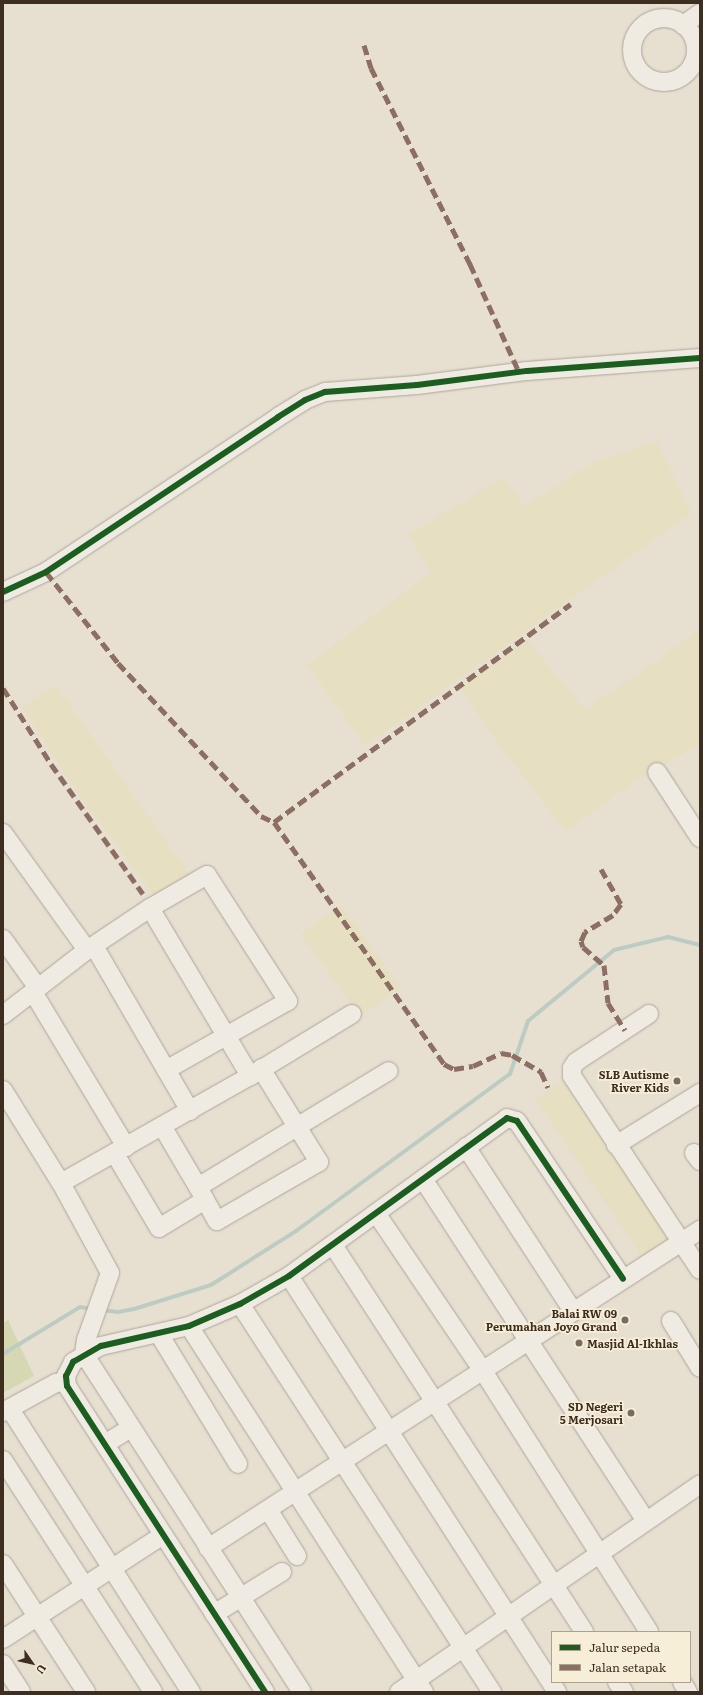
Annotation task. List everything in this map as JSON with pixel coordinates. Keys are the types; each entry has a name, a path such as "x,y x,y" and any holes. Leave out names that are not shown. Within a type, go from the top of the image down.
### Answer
{"street":[{"path":"658,3 675,22 694,41 697,59 684,75 666,82 649,79 637,69 632,50 636,34 652,21 675,22 700,13"},
{"path":"3,592 46,572 278,417 305,400 325,392 417,385 527,371 700,358"},
{"path":"657,772 698,833"},
{"path":"3,833 91,948 190,1111"},
{"path":"3,1015 91,948 150,908 207,875 288,1001 227,1038 166,1070"},
{"path":"150,908 227,1038 297,1126 318,1162 217,1221 162,1126"},
{"path":"3,939 35,990 120,1150 159,1228 202,1193 297,1126 389,1071"},
{"path":"62,1184 256,1073 352,1014"},
{"path":"650,1014 576,1062 572,1068 572,1076 616,1145 700,1270"},
{"path":"3,1090 62,1184 110,1273 85,1347 74,1362 65,1380"},
{"path":"616,1145 700,1093"},
{"path":"85,1347 101,1346 189,1326 240,1304 289,1276 333,1246 507,1118 517,1121 623,1279"},
{"path":"466,1147 574,1311"},
{"path":"423,1179 646,1521"},
{"path":"376,1213 483,1371 599,1556 648,1631"},
{"path":"208,1548 295,1494 342,1461 436,1402 700,1230"},
{"path":"333,1246 436,1402 583,1631"},
{"path":"289,1276 551,1681"},
{"path":"240,1304 492,1692"},
{"path":"671,1321 694,1343 700,1368"},
{"path":"189,1326 295,1494 420,1686"},
{"path":"159,1334 238,1464"},
{"path":"85,1347 131,1428 302,1692"},
{"path":"65,1380 56,1382 7,1410 191,1692"},
{"path":"65,1380 265,1692"},
{"path":"105,1444 131,1428"},
{"path":"3,1460 153,1692"},
{"path":"399,1692 420,1686 463,1648 599,1556 646,1521 700,1484"},
{"path":"269,1510 297,1556"},
{"path":"3,1638 164,1535"},
{"path":"3,1564 86,1692"},
{"path":"214,1614 282,1572"},
{"path":"3,1664 21,1692"},
{"path":"552,1683 558,1692"},
{"path":"618,1683 624,1692"},
{"path":"683,1683 688,1692"}],"shaded area":[{"path":"657,441 692,513 365,746 307,665 431,572 407,535 504,477 525,506 594,462"},
{"path":"700,628 700,744 628,786 566,832 502,749 459,688 526,638 585,709 657,661"},
{"path":"56,685 190,875 154,896 79,795 22,707"},
{"path":"341,905 401,988 361,1017 301,934"},
{"path":"562,1081 669,1240 643,1258 535,1099"}],"green space":[{"path":"8,1320 34,1376 3,1393 3,1323"}],"waterway":[{"path":"102,1310 118,1312 134,1309 211,1285 296,1231 510,1074 528,1021 614,950 668,937 700,945"},
{"path":"3,1354 80,1307 93,1309"}],"marked path":[{"path":"364,45 371,68 470,264 519,372"},
{"path":"46,572 118,663 261,816 274,822 444,1064 454,1069 473,1066 501,1053 512,1055 541,1072 548,1088"},
{"path":"274,822 571,604"},
{"path":"3,688 51,764 143,894"},
{"path":"601,869 621,904 613,915 585,932 581,941 583,947 604,965 608,1003 625,1030"}],"cycle path":[{"path":"3,592 46,572 278,417 305,400 325,392 417,385 527,371 700,358"},
{"path":"265,1692 67,1386 66,1376 73,1362 101,1346 189,1326 240,1304 289,1276 507,1118 517,1121 623,1279"}],"place":[{"name":"SLB Autisme River Kids","path":"677,1081"},
{"name":"Balai RW 09 Perumahan Joyo Grand","path":"625,1320"},
{"name":"Masjid Al-Ikhlas","path":"579,1343"},
{"name":"SD Negeri 5 Merjosari","path":"631,1413"}]}
